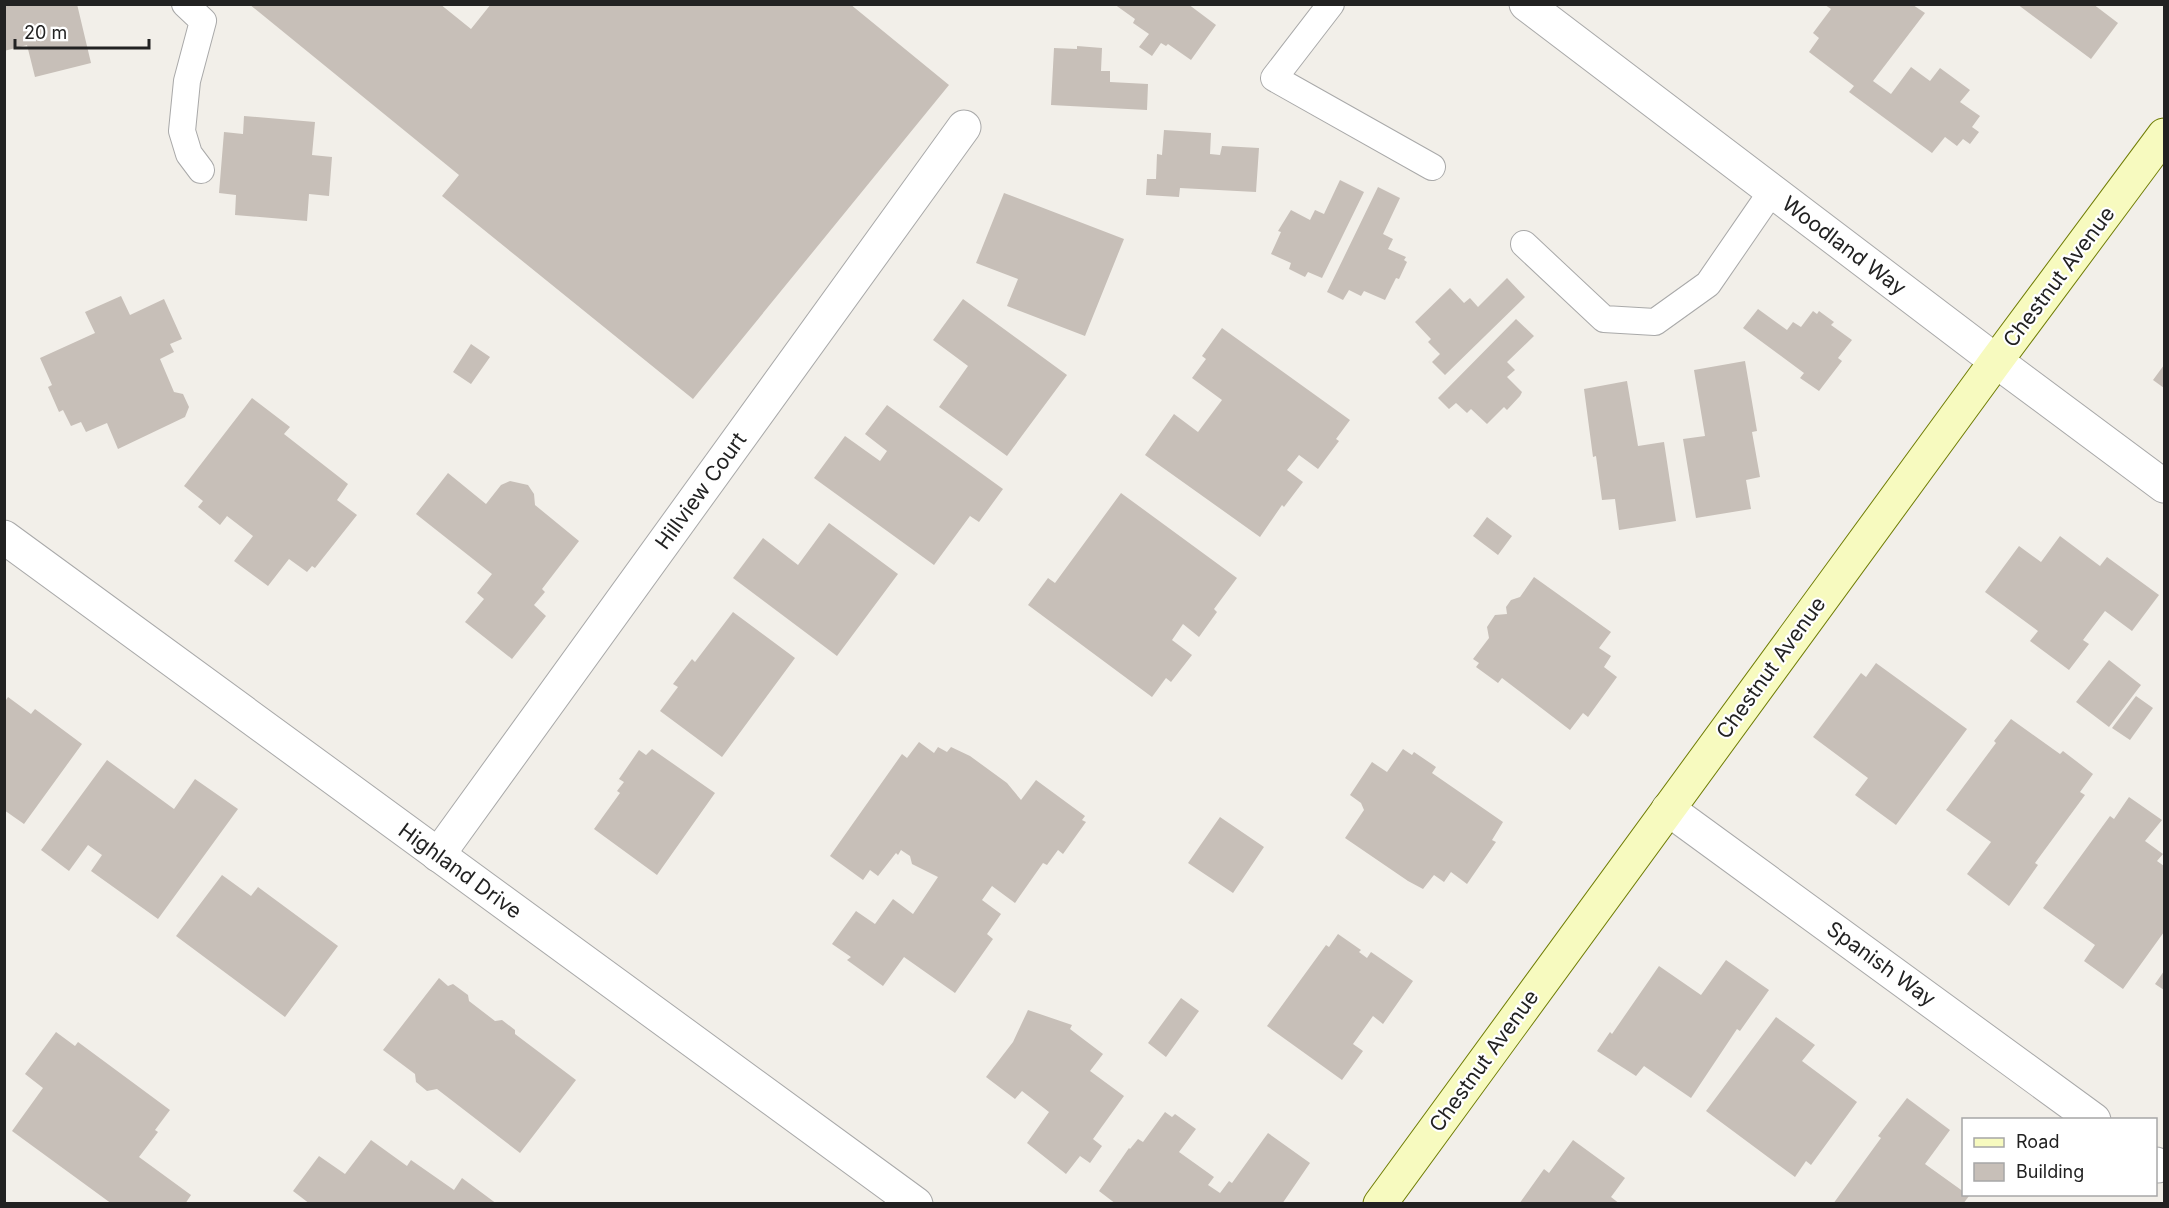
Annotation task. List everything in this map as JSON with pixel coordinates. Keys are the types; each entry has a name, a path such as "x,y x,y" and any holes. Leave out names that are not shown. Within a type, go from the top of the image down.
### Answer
{"main road":[{"name":"Chestnut Avenue","path":"1380,1203 2164,135"}],"street":[{"name":"Woodland Way","path":"1526,4 1996,362 2164,486"},
{"name":"Hillview Court","path":"438,855 964,127"},
{"name":"Highland Drive","path":"4,537 916,1203"},
{"name":"Spanish Way","path":"1668,809 2093,1118"}],"lane":[{"path":"185,4 203,21 187,81 182,131 189,154 201,170"},
{"path":"1331,4 1274,78 1432,167"},
{"path":"1524,244 1604,319 1655,322 1708,284 1772,191"}],"building":[{"path":"4,4 77,4 91,63 35,77 27,45 4,51"},
{"path":"249,4 440,4 471,29 491,4 850,4 949,85 693,399 442,196 459,175"},
{"path":"1114,4 1188,4 1216,25 1191,60 1168,44 1166,46 1161,43 1152,56 1139,47 1149,34 1133,23 1135,19"},
{"path":"2017,4 2093,4 2118,23 2091,59"},
{"path":"1825,5 1913,5 1925,13 1873,81 1891,94 1911,67 1930,81 1940,68 1970,90 1960,102 1980,116 1972,127 1979,132 1970,144 1963,139 1957,146 1945,137 1932,153 1849,92 1854,86 1809,52 1819,38 1813,33 1831,9"},
{"path":"1077,46 1102,48 1101,71 1110,71 1110,82 1148,84 1147,110 1051,105 1054,48 1077,49"},
{"path":"244,116 315,122 312,155 332,157 329,196 309,194 307,221 235,215 236,195 219,193 224,132 243,134"},
{"path":"1164,130 1211,133 1210,154 1220,155 1222,146 1259,148 1256,192 1180,188 1179,197 1146,195 1147,179 1156,179 1157,154 1162,155"},
{"path":"1340,180 1364,192 1322,278 1308,272 1305,277 1289,269 1291,263 1271,254 1281,232 1278,231 1291,210 1310,220 1315,210 1324,214"},
{"path":"1378,187 1400,198 1383,234 1393,239 1388,249 1406,257 1404,260 1407,262 1385,300 1364,291 1361,296 1349,290 1343,300 1327,292"},
{"path":"1004,193 1124,239 1085,336 1007,306 1018,279 976,263"},
{"path":"1507,278 1525,297 1445,375 1432,362 1440,354 1428,342 1431,339 1415,322 1450,288 1464,303 1470,298 1478,307"},
{"path":"121,296 130,315 164,299 182,339 170,344 174,352 160,359 174,392 183,394 189,407 185,417 118,449 107,423 86,432 81,422 71,426 63,410 59,412 48,387 52,385 40,358 95,333 85,312"},
{"path":"963,299 1067,375 1007,456 939,407 968,366 933,340"},
{"path":"1758,309 1787,330 1793,322 1801,327 1813,311 1817,314 1819,311 1834,322 1831,325 1852,340 1838,358 1842,361 1819,391 1800,378 1804,373 1743,328"},
{"path":"1516,319 1534,336 1507,362 1515,370 1507,377 1522,392 1520,396 1507,410 1504,407 1487,424 1471,409 1467,413 1456,403 1449,409 1438,398"},
{"path":"1222,328 1350,420 1336,439 1339,441 1318,469 1299,455 1287,470 1303,482 1284,507 1282,505 1260,537 1145,455 1174,414 1198,432 1222,400 1192,378 1206,359 1202,356"},
{"path":"471,344 490,357 471,384 453,372"},
{"path":"1745,361 1757,431 1752,432 1760,477 1746,480 1751,509 1696,518 1683,439 1705,436 1694,370"},
{"path":"2164,365 2164,388 2153,380"},
{"path":"1627,381 1638,446 1664,442 1676,521 1619,530 1615,499 1602,500 1596,456 1593,457 1584,389"},
{"path":"252,398 290,427 284,434 348,484 337,500 357,515 315,568 312,566 307,572 289,559 268,586 234,561 253,536 227,516 220,525 198,507 203,501 184,486"},
{"path":"887,405 1003,489 979,522 970,516 934,565 814,478 845,436 880,461 887,451 865,434"},
{"path":"448,473 486,504 501,485 510,481 528,485 534,494 535,505 579,541 542,589 545,592 534,605 546,616 512,659 465,622 484,599 477,593 492,574 416,514"},
{"path":"1121,493 1237,578 1214,609 1217,612 1199,637 1183,624 1172,640 1192,655 1171,682 1166,678 1152,697 1028,605 1048,578 1055,583"},
{"path":"1487,517 1512,536 1498,555 1473,536"},
{"path":"829,523 898,574 837,656 733,578 763,538 798,565"},
{"path":"2060,536 2100,566 2107,557 2159,595 2132,631 2105,611 2083,640 2089,644 2069,670 2030,641 2038,631 1985,592 2019,546 2041,562"},
{"path":"1534,577 1611,632 1599,648 1611,656 1604,667 1617,677 1588,717 1583,713 1570,730 1502,678 1498,683 1476,667 1479,663 1473,659 1489,638 1487,627 1495,615 1507,614 1506,607 1511,600 1520,597"},
{"path":"733,612 795,658 722,757 660,711 678,687 673,684 692,659 695,662"},
{"path":"2109,660 2141,685 2109,727 2076,702"},
{"path":"1876,663 1967,729 1896,825 1855,795 1868,778 1813,737 1861,673 1866,677"},
{"path":"2136,696 2153,708 2130,740 2112,728"},
{"path":"8,697 31,714 35,709 82,744 24,824 4,810 4,703"},
{"path":"2011,719 2060,754 2063,751 2093,774 2080,792 2085,795 2035,863 2038,865 2009,906 1967,874 1991,842 1946,810"},
{"path":"919,742 934,753 938,747 947,752 951,747 970,756 1007,783 1021,800 1036,780 1085,816 1082,820 1086,822 1063,854 1058,850 1047,865 1043,863 1015,903 992,886 982,900 1001,914 987,934 993,939 955,993 904,957 883,986 847,960 851,957 832,944 856,911 875,924 893,899 913,914 938,877 912,864 910,856 901,850 878,876 870,870 863,880 830,856 902,754 907,758"},
{"path":"652,749 715,793 657,875 594,829 620,793 617,791 624,782 619,779 639,750 646,755"},
{"path":"1403,749 1412,755 1414,752 1436,767 1432,773 1503,822 1492,840 1496,842 1467,884 1451,872 1444,882 1434,875 1423,889 1345,838 1364,810 1361,803 1350,795 1372,762 1387,772"},
{"path":"107,760 174,809 195,779 238,809 158,919 91,871 102,855 88,845 69,871 41,850"},
{"path":"2129,797 2162,820 2145,841 2163,854 2157,861 2164,866 2164,932 2123,989 2084,961 2095,945 2043,908 2110,816 2114,819"},
{"path":"1220,817 1264,847 1233,893 1188,863"},
{"path":"222,875 251,896 258,887 338,946 285,1017 176,936"},
{"path":"1338,934 1361,950 1359,952 1367,958 1371,952 1413,981 1383,1024 1373,1016 1353,1044 1363,1051 1342,1080 1267,1026 1326,945 1329,947"},
{"path":"1726,960 1769,990 1740,1031 1737,1029 1691,1098 1644,1066 1636,1076 1597,1051 1610,1032 1612,1034 1659,966 1701,995"},
{"path":"2164,971 2164,990 2155,984"},
{"path":"439,978 448,986 453,984 468,995 469,1001 495,1021 502,1020 515,1030 515,1034 576,1080 520,1153 437,1089 427,1091 416,1082 415,1074 383,1050"},
{"path":"1181,998 1199,1011 1166,1057 1148,1043"},
{"path":"1028,1010 1072,1025 1070,1029 1103,1054 1090,1071 1124,1096 1093,1139 1102,1146 1090,1163 1080,1156 1066,1174 1027,1143 1049,1112 1022,1091 1015,1099 986,1077 1013,1042"},
{"path":"1776,1017 1815,1045 1802,1061 1857,1102 1811,1165 1806,1161 1795,1177 1706,1111"},
{"path":"56,1032 75,1046 78,1042 170,1110 155,1130 158,1132 139,1157 191,1195 185,1204 112,1204 12,1131 43,1088 25,1074"},
{"path":"1907,1098 1950,1130 1925,1164 1962,1191 1962,1196 1969,1196 1963,1204 1833,1204 1881,1138 1878,1136"},
{"path":"1165,1112 1172,1117 1175,1114 1196,1129 1179,1152 1214,1177 1208,1185 1220,1193 1229,1181 1232,1183 1268,1133 1310,1163 1282,1204 1116,1204 1099,1191 1129,1148 1138,1139 1143,1142"},
{"path":"371,1140 407,1166 411,1160 454,1190 462,1178 497,1204 310,1204 293,1191 319,1156 345,1174"},
{"path":"1573,1140 1625,1178 1611,1197 1620,1204 1519,1204 1544,1169 1549,1173"}]}
